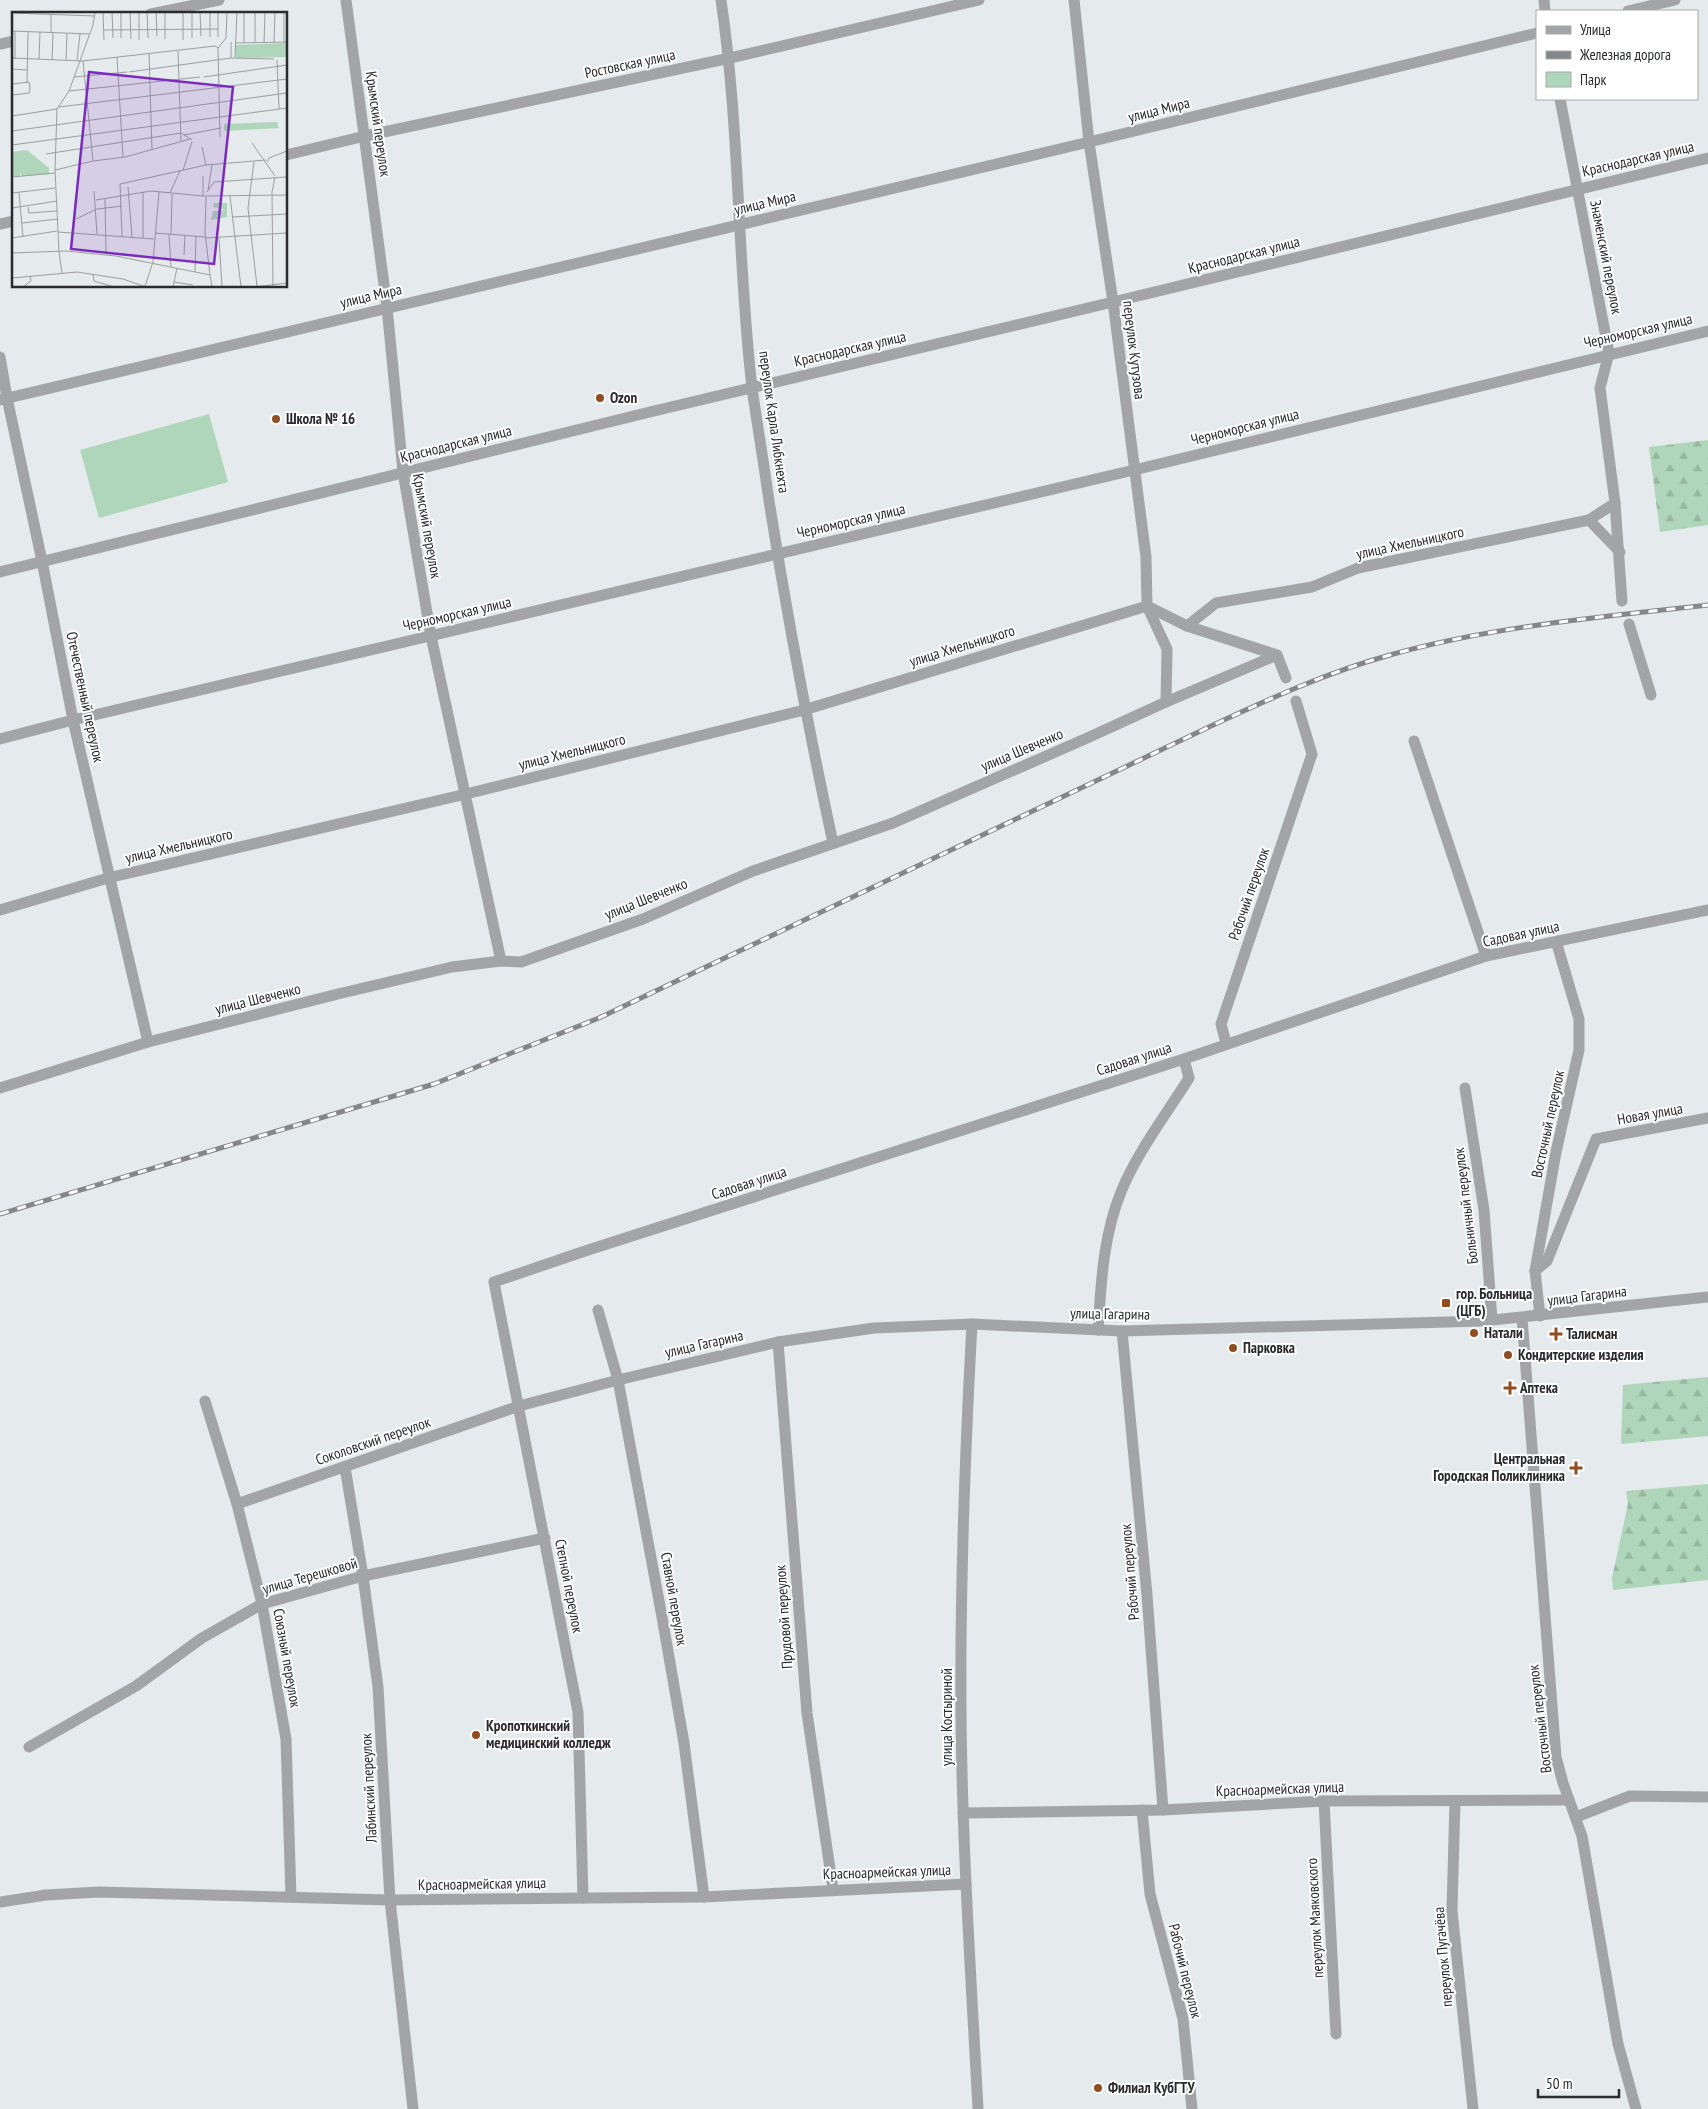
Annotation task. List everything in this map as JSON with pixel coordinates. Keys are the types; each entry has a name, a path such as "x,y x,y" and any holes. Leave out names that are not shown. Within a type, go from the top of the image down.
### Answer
{"street":[{"path":"160,12 219,0"},
{"name":"Крымский переулок","path":"346,0 387,307 403,472 431,636 501,961"},
{"name":"переулок Карла Либкнехта","path":"721,0 730,58 752,388 804,710 832,843"},
{"name":"Ростовская улица","path":"288,155 365,136 730,58 979,0"},
{"name":"переулок Кутузова","path":"1074,0 1089,142 1114,302 1146,557 1147,606 1167,649 1166,702"},
{"path":"1632,10 1675,0"},
{"name":"улица Мира","path":"3,399 1089,142 1536,33"},
{"name":"Знаменский переулок","path":"1560,100 1609,353 1600,388 1615,503 1622,601"},
{"name":"Краснодарская улица","path":"0,572 403,472 1708,158"},
{"name":"Черноморская улица","path":"0,739 73,720 1134,470 1708,330"},
{"name":"Отечественный переулок","path":"0,357 3,399 42,561 73,720 108,878 148,1042"},
{"name":"улица Хмельницкого","path":"1187,626 1216,603 1312,587 1358,568 1589,520 1615,503"},
{"path":"1589,520 1620,552"},
{"path":"1147,606 1187,626 1277,655 1286,678"},
{"name":"улица Хмельницкого","path":"0,910 108,878 466,794 804,710 1147,606"},
{"path":"1629,624 1651,695"},
{"name":"улица Шевченко","path":"0,1088 148,1042 452,967 501,961 520,962 643,919 753,871 892,823 1277,655"},
{"name":"Рабочий переулок","path":"1226,1043 1221,1024 1312,754 1296,701"},
{"path":"1414,741 1486,956"},
{"name":"Садовая улица","path":"494,1282 574,1254 1184,1058 1486,956 1708,910"},
{"name":"Восточный переулок","path":"1540,1316 1535,1270 1556,1152 1579,1050 1579,1019 1556,941"},
{"path":"1098,1330 1103,1266 1111,1224 1121,1191 1141,1155 1190,1078 1184,1058"},
{"name":"Больничный переулок","path":"1465,1088 1484,1210 1492,1320"},
{"name":"Новая улица","path":"1535,1270 1548,1261 1596,1139 1708,1118"},
{"name":"Степной переулок","path":"494,1282 578,1712 584,1898"},
{"name":"улица Гагарина","path":"519,1406 778,1342 874,1328 972,1324 1122,1331 1492,1320 1708,1297"},
{"name":"Ставной переулок","path":"598,1310 618,1380 684,1743 704,1897"},
{"name":"Восточный переулок","path":"1522,1318 1556,1757 1576,1816 1585,1851 1618,2044 1636,2109"},
{"name":"улица Костыриной","path":"972,1324 965,1456 961,1710 966,1884 978,2109"},
{"name":"Рабочий переулок","path":"1122,1331 1148,1595 1163,1810"},
{"name":"Прудовой переулок","path":"778,1342 807,1713 833,1889"},
{"name":"Союзный переулок","path":"205,1401 237,1504 262,1604 286,1739 292,1897"},
{"name":"Соколовский переулок","path":"237,1504 519,1406"},
{"name":"Лабинский переулок","path":"345,1467 363,1576 378,1687 390,1900 413,2109"},
{"name":"улица Терешковой","path":"29,1747 136,1686 202,1638 262,1604 363,1576 545,1538"},
{"path":"1576,1816 1630,1796 1708,1797"},
{"name":"Красноармейская улица","path":"963,1813 1163,1810 1324,1801 1569,1800"},
{"name":"переулок Маяковского","path":"1324,1801 1336,2034"},
{"name":"переулок Пугачёва","path":"1455,1801 1452,1911 1473,2109"},
{"name":"Рабочий переулок","path":"1142,1810 1150,1894 1183,2019 1192,2109"},
{"name":"Красноармейская улица","path":"0,1902 46,1895 99,1892 390,1900 704,1897 833,1889 966,1884"}],"green space":[{"path":"209,414 228,482 99,518 80,450"},
{"path":"1708,440 1708,525 1660,532 1649,447"},
{"path":"1708,1377 1708,1436 1621,1444 1623,1385"},
{"path":"1708,1484 1708,1580 1613,1590 1612,1578 1628,1504 1626,1491"}],"railway":[{"path":"0,1214 434,1084 599,1018 1211,726 1277,696 1344,669 1429,645 1508,630 1588,618 1708,605"}],"place":[{"name":"Ozon","path":"600,398"},
{"name":"Школа № 16","path":"276,419"},
{"name":"гор. Больница (ЦГБ)","path":"1446,1303"},
{"name":"Натали","path":"1474,1333"},
{"name":"Талисман","path":"1556,1334"},
{"name":"Парковка","path":"1233,1348"},
{"name":"Кондитерские изделия","path":"1508,1355"},
{"name":"Аптека","path":"1510,1388"},
{"name":"Центральная Городская Поликлиника","path":"1576,1468"},
{"name":"Кропоткинский медицинский колледж","path":"476,1735"},
{"name":"Филиал КубГТУ","path":"1098,2088"}]}
